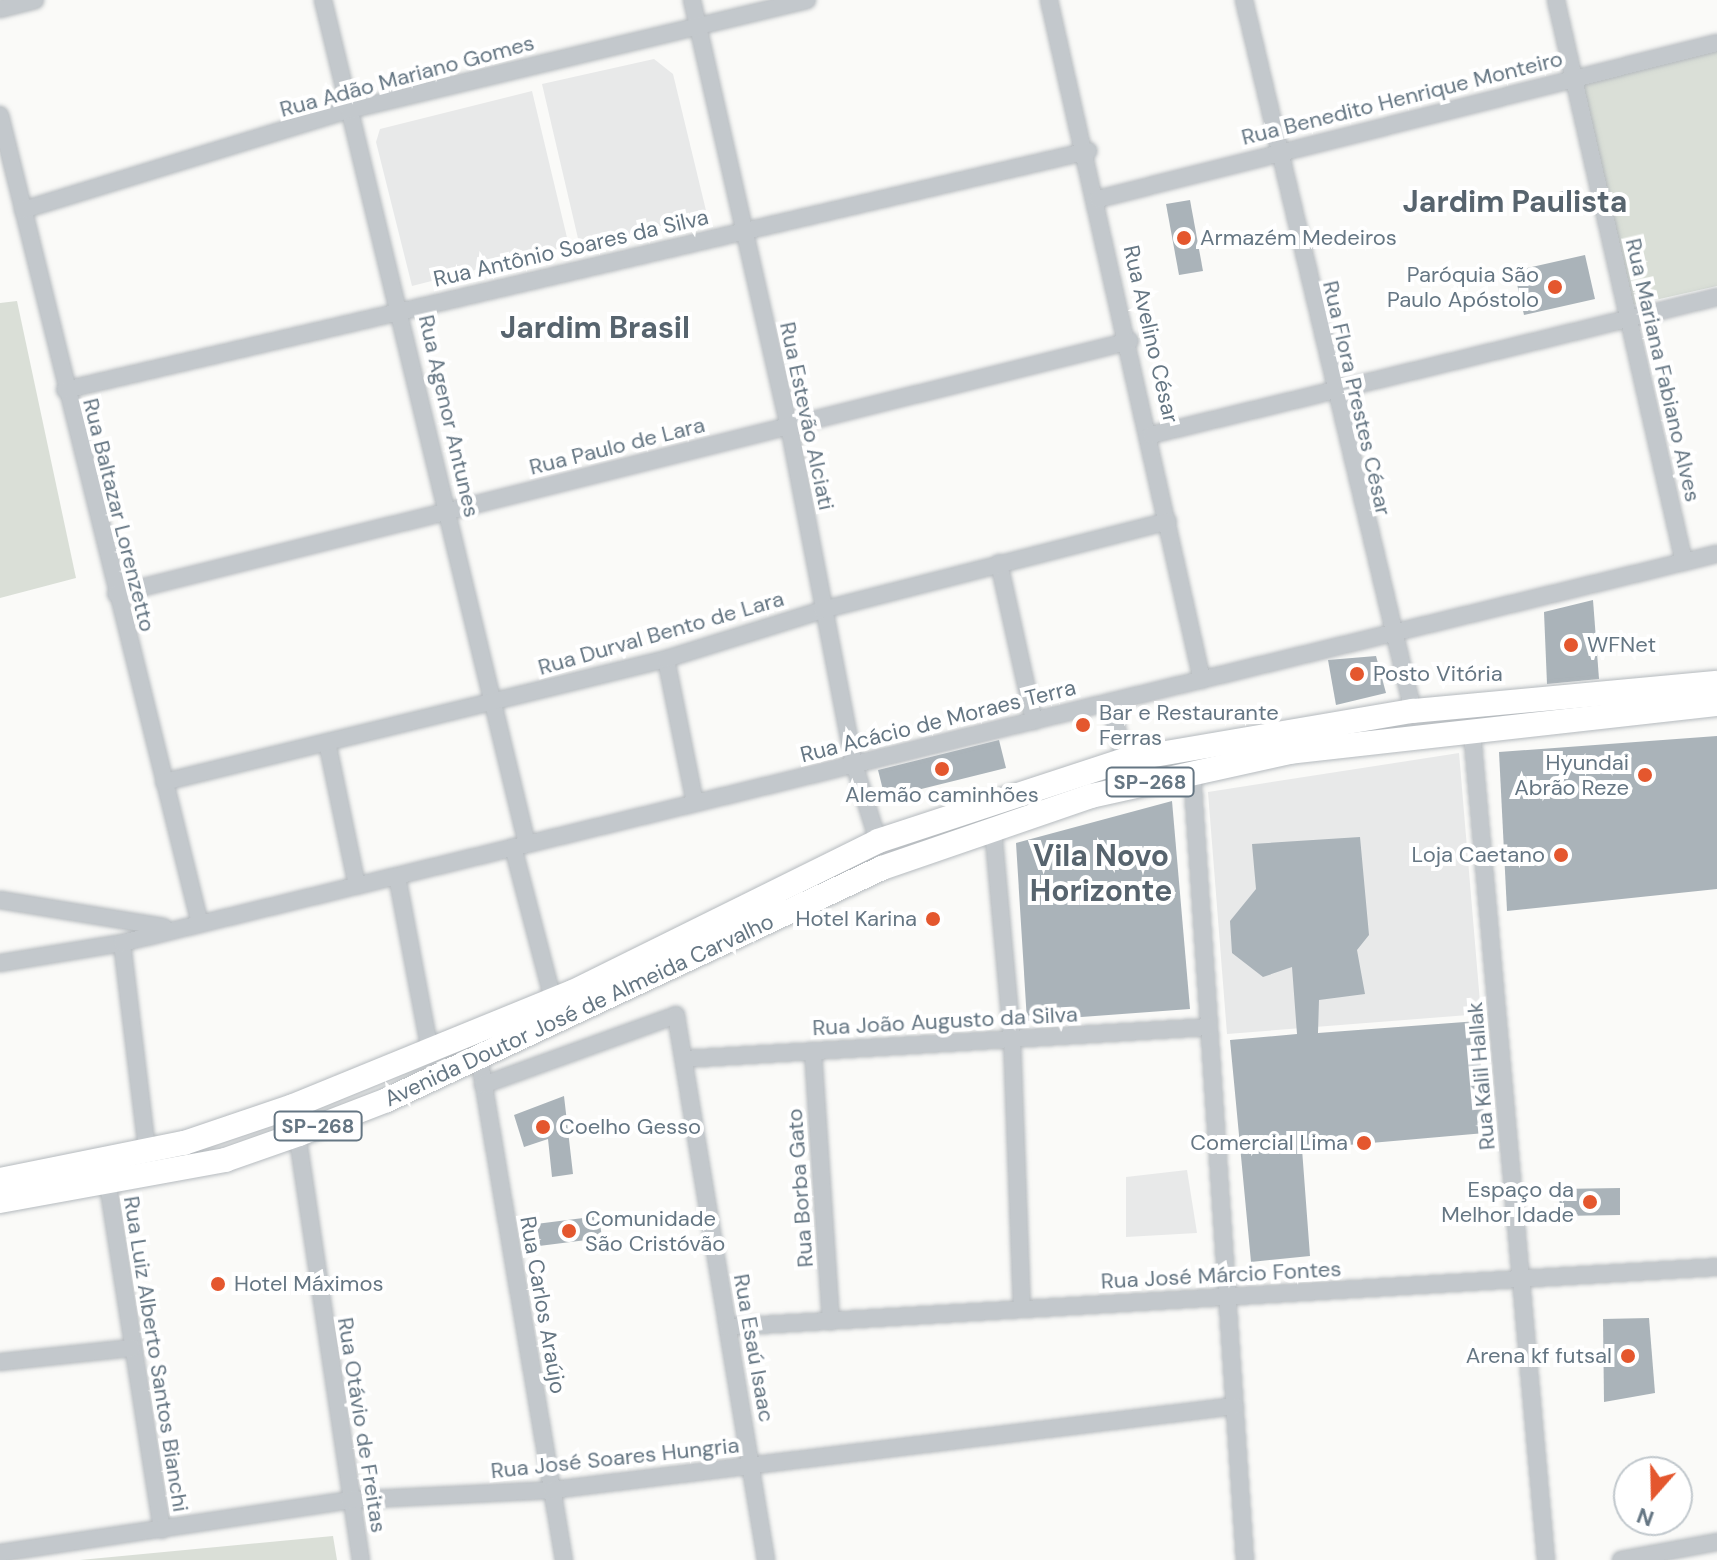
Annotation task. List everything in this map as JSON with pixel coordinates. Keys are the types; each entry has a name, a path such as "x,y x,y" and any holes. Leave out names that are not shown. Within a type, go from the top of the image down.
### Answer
{"main road":[{"name":"Avenida Doutor José de Almeida Carvalho","path":"0,1180 147,1149 293,1106 553,1000 878,841 1125,760 1413,711 1717,683"},
{"name":"Avenida Doutor José de Almeida Carvalho","path":"0,1201 108,1185 225,1160 299,1134 479,1057 882,868 993,829 1192,771 1472,732 1717,704"}],"street":[{"path":"0,9 35,0"},
{"name":"Rua Agenor Antunes","path":"323,0 401,310 492,702 553,1000"},
{"name":"Rua Estevão Alciati","path":"692,0 789,426 854,764 878,841"},
{"name":"Rua Adão Mariano Gomes","path":"23,210 349,110 807,0"},
{"name":"Rua Avelino César","path":"1049,0 1088,151 1202,680"},
{"name":"Rua Flora Prestes César","path":"1244,0 1331,389 1413,711"},
{"name":"Rua Mariana Fabiano Alves","path":"1556,0 1684,562"},
{"name":"Rua Benedito Henrique Monteiro","path":"1098,199 1276,151 1717,43"},
{"name":"Rua Baltazar Lorenzetto","path":"0,115 65,390 200,924"},
{"name":"Rua Antônio Soares da Silva","path":"65,390 1088,151"},
{"path":"1151,435 1717,297"},
{"name":"Rua Paulo de Lara","path":"116,594 1130,341"},
{"name":"Rua Durval Bento de Lara","path":"164,782 666,659 822,610 1168,521"},
{"name":"Rua Acácio de Moraes Terra","path":"0,963 122,943 169,928 200,924 1717,554"},
{"path":"999,563 1034,721"},
{"path":"666,659 695,803"},
{"path":"1110,702 1125,760"},
{"name":"Rua Kalil Hallak","path":"1472,732 1546,1560"},
{"path":"327,742 357,886"},
{"path":"1192,771 1245,1560"},
{"path":"993,829 1012,1039 1022,1309"},
{"path":"397,876 430,1050"},
{"name":"Rua Acácio de Moraes Terra","path":"0,900 169,928"},
{"path":"122,943 147,1149"},
{"name":"Rua Esaú Isaac","path":"483,1085 676,1015 766,1560"},
{"name":"Rua João Augusto da Silva","path":"684,1059 1209,1027"},
{"name":"Rua Borba Gato","path":"813,1051 831,1321"},
{"name":"Rua Carlos Araújo","path":"479,1057 564,1560"},
{"name":"Rua Otávio de Freitas","path":"293,1106 349,1500 361,1560"},
{"name":"Rua Luiz Alberto Santos Bianchi","path":"108,1185 162,1530"},
{"name":"Rua José Márcio Fontes","path":"728,1327 1717,1267"},
{"path":"0,1362 132,1348"},
{"name":"Rua José Soares Hungria","path":"0,1553 349,1500 552,1490 1235,1406"},
{"path":"1621,1560 1717,1542"}],"shaded area":[{"path":"1717,51 1717,286 1633,305 1583,84"},
{"path":"654,59 673,74 709,223 580,247 542,84"},
{"path":"532,91 569,246 412,286 376,142 380,129"},
{"path":"17,301 76,578 0,598 0,303"},
{"path":"1459,753 1481,1014 1227,1034 1208,792"},
{"path":"1187,1170 1197,1233 1126,1237 1126,1177"},
{"path":"333,1536 337,1560 80,1560"}],"building":[{"path":"1572,189 1576,205 1537,214 1533,198"},
{"name":"Armazém Medeiros","path":"1190,200 1203,271 1179,275 1166,204"},
{"name":"Paróquia São Paulo Apóstolo","path":"1585,255 1595,299 1524,315 1514,271"},
{"name":"WFNet","path":"1593,600 1599,679 1547,684 1544,612"},
{"name":"Posto Vitória","path":"1376,656 1386,693 1336,705 1328,660"},
{"path":"1717,736 1717,889 1507,911 1499,752"},
{"name":"Alemão caminhões","path":"999,740 1006,768 885,798 878,770"},
{"path":"1172,801 1190,1009 1027,1021 1016,843"},
{"path":"1360,837 1369,935 1357,950 1365,994 1319,1000 1318,1033 1478,1021 1485,1133 1302,1149 1310,1256 1251,1262 1230,1040 1297,1034 1292,967 1263,977 1232,953 1230,921 1256,889 1252,844"},
{"name":"Coelho Gesso","path":"564,1096 573,1174 552,1177 548,1139 524,1147 514,1115"},
{"name":"Espaço da Melhor Idade","path":"1620,1188 1620,1215 1560,1216 1559,1189"},
{"name":"Comunidade São Cristóvão","path":"599,1216 602,1238 539,1246 536,1224"},
{"name":"Arena kf futsal","path":"1649,1318 1655,1393 1604,1402 1603,1319"}],"place":[{"name":"Armazém Medeiros","path":"1184,238"},
{"name":"Paróquia São Paulo Apóstolo","path":"1555,287"},
{"name":"WFNet","path":"1571,645"},
{"name":"Posto Vitória","path":"1357,674"},
{"name":"Bar e Restaurante Ferras","path":"1083,725"},
{"name":"Alemão caminhões","path":"942,769"},
{"name":"Hyundai Abrão Reze","path":"1645,775"},
{"name":"Loja Caetano","path":"1561,855"},
{"name":"Hotel Karina","path":"933,919"},
{"name":"Coelho Gesso","path":"543,1127"},
{"name":"Comercial Lima","path":"1364,1143"},
{"name":"Espaço da Melhor Idade","path":"1590,1202"},
{"name":"Comunidade São Cristóvão","path":"569,1231"},
{"name":"Hotel Máximos","path":"218,1284"},
{"name":"Arena kf futsal","path":"1628,1356"}],"district":[{"name":"Jardim Paulista","path":"1515,202"},
{"name":"Jardim Brasil","path":"595,328"},
{"name":"Vila Novo Horizonte","path":"1101,873"}]}
